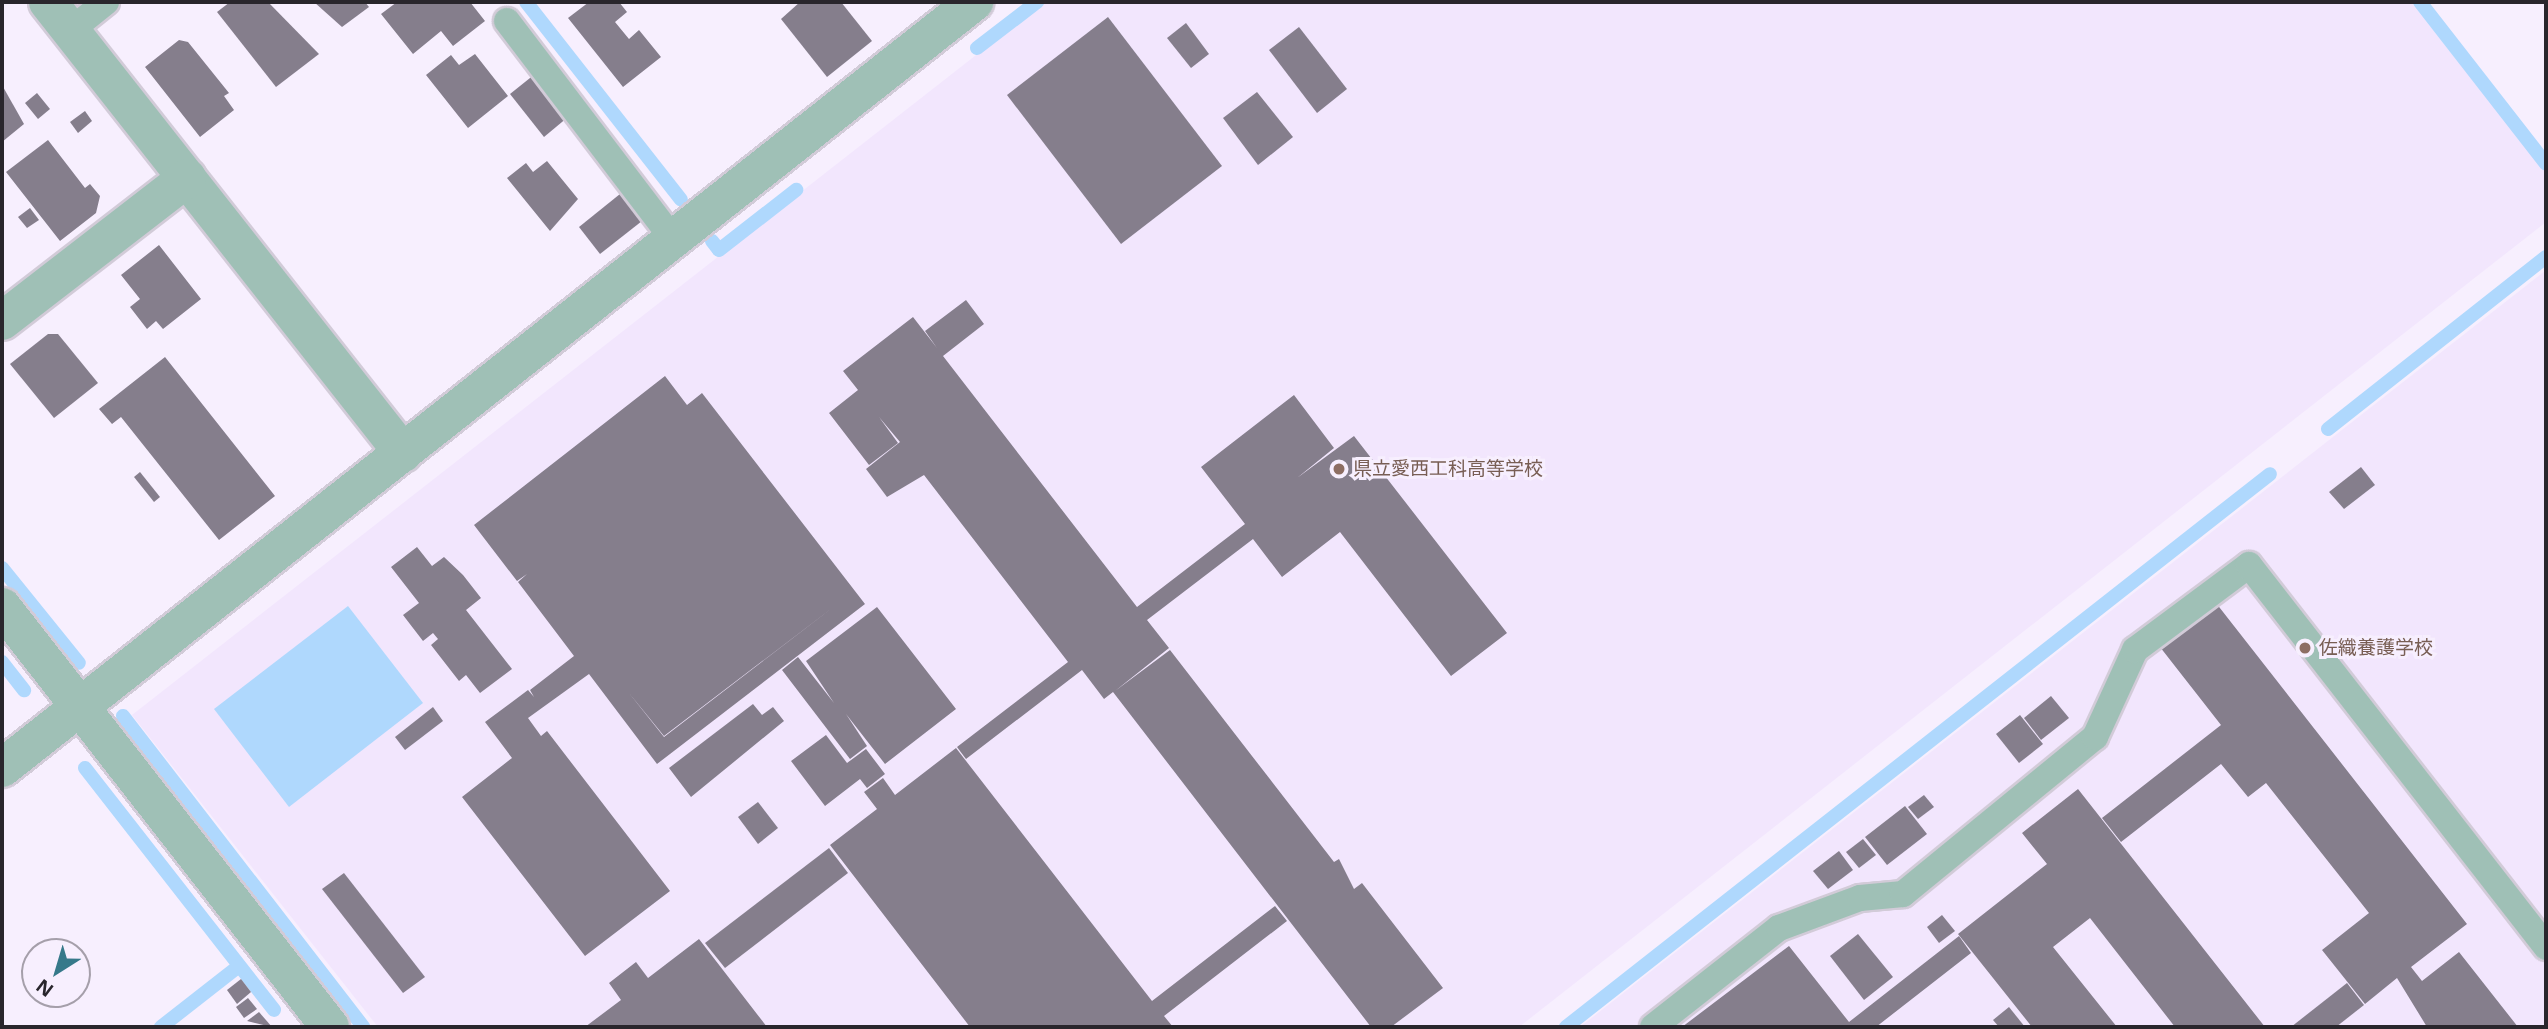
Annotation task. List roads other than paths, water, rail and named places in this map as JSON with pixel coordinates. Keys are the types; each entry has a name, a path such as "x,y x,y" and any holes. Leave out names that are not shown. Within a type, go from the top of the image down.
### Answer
{"street":[{"path":"2,768 974,2"},
{"path":"60,16 402,453"},
{"path":"2,321 187,178"},
{"path":"2,607 330,1027"}],"lane":[{"path":"60,16 106,2"},
{"path":"507,21 673,239"},
{"path":"1653,1027 1779,929 1860,898 1903,894 2095,737 2135,650 2249,565 2546,947"}],"water":[{"path":"348,606 423,703 289,807 214,709"}],"waterway":[{"path":"526,2 681,200"},
{"path":"977,48 1037,2"},
{"path":"2420,2 2546,164"},
{"path":"712,241 719,250 796,190"},
{"path":"2328,429 2546,257"},
{"path":"1566,1027 2270,474"},
{"path":"2,568 79,663"},
{"path":"2,662 24,690"},
{"path":"123,716 363,1027"},
{"path":"85,768 274,1010"},
{"path":"161,1027 239,966"}],"place":[{"name":"県立愛西工科高等学校","path":"1339,469"},
{"name":"佐織養護学校","path":"2305,648"}]}
